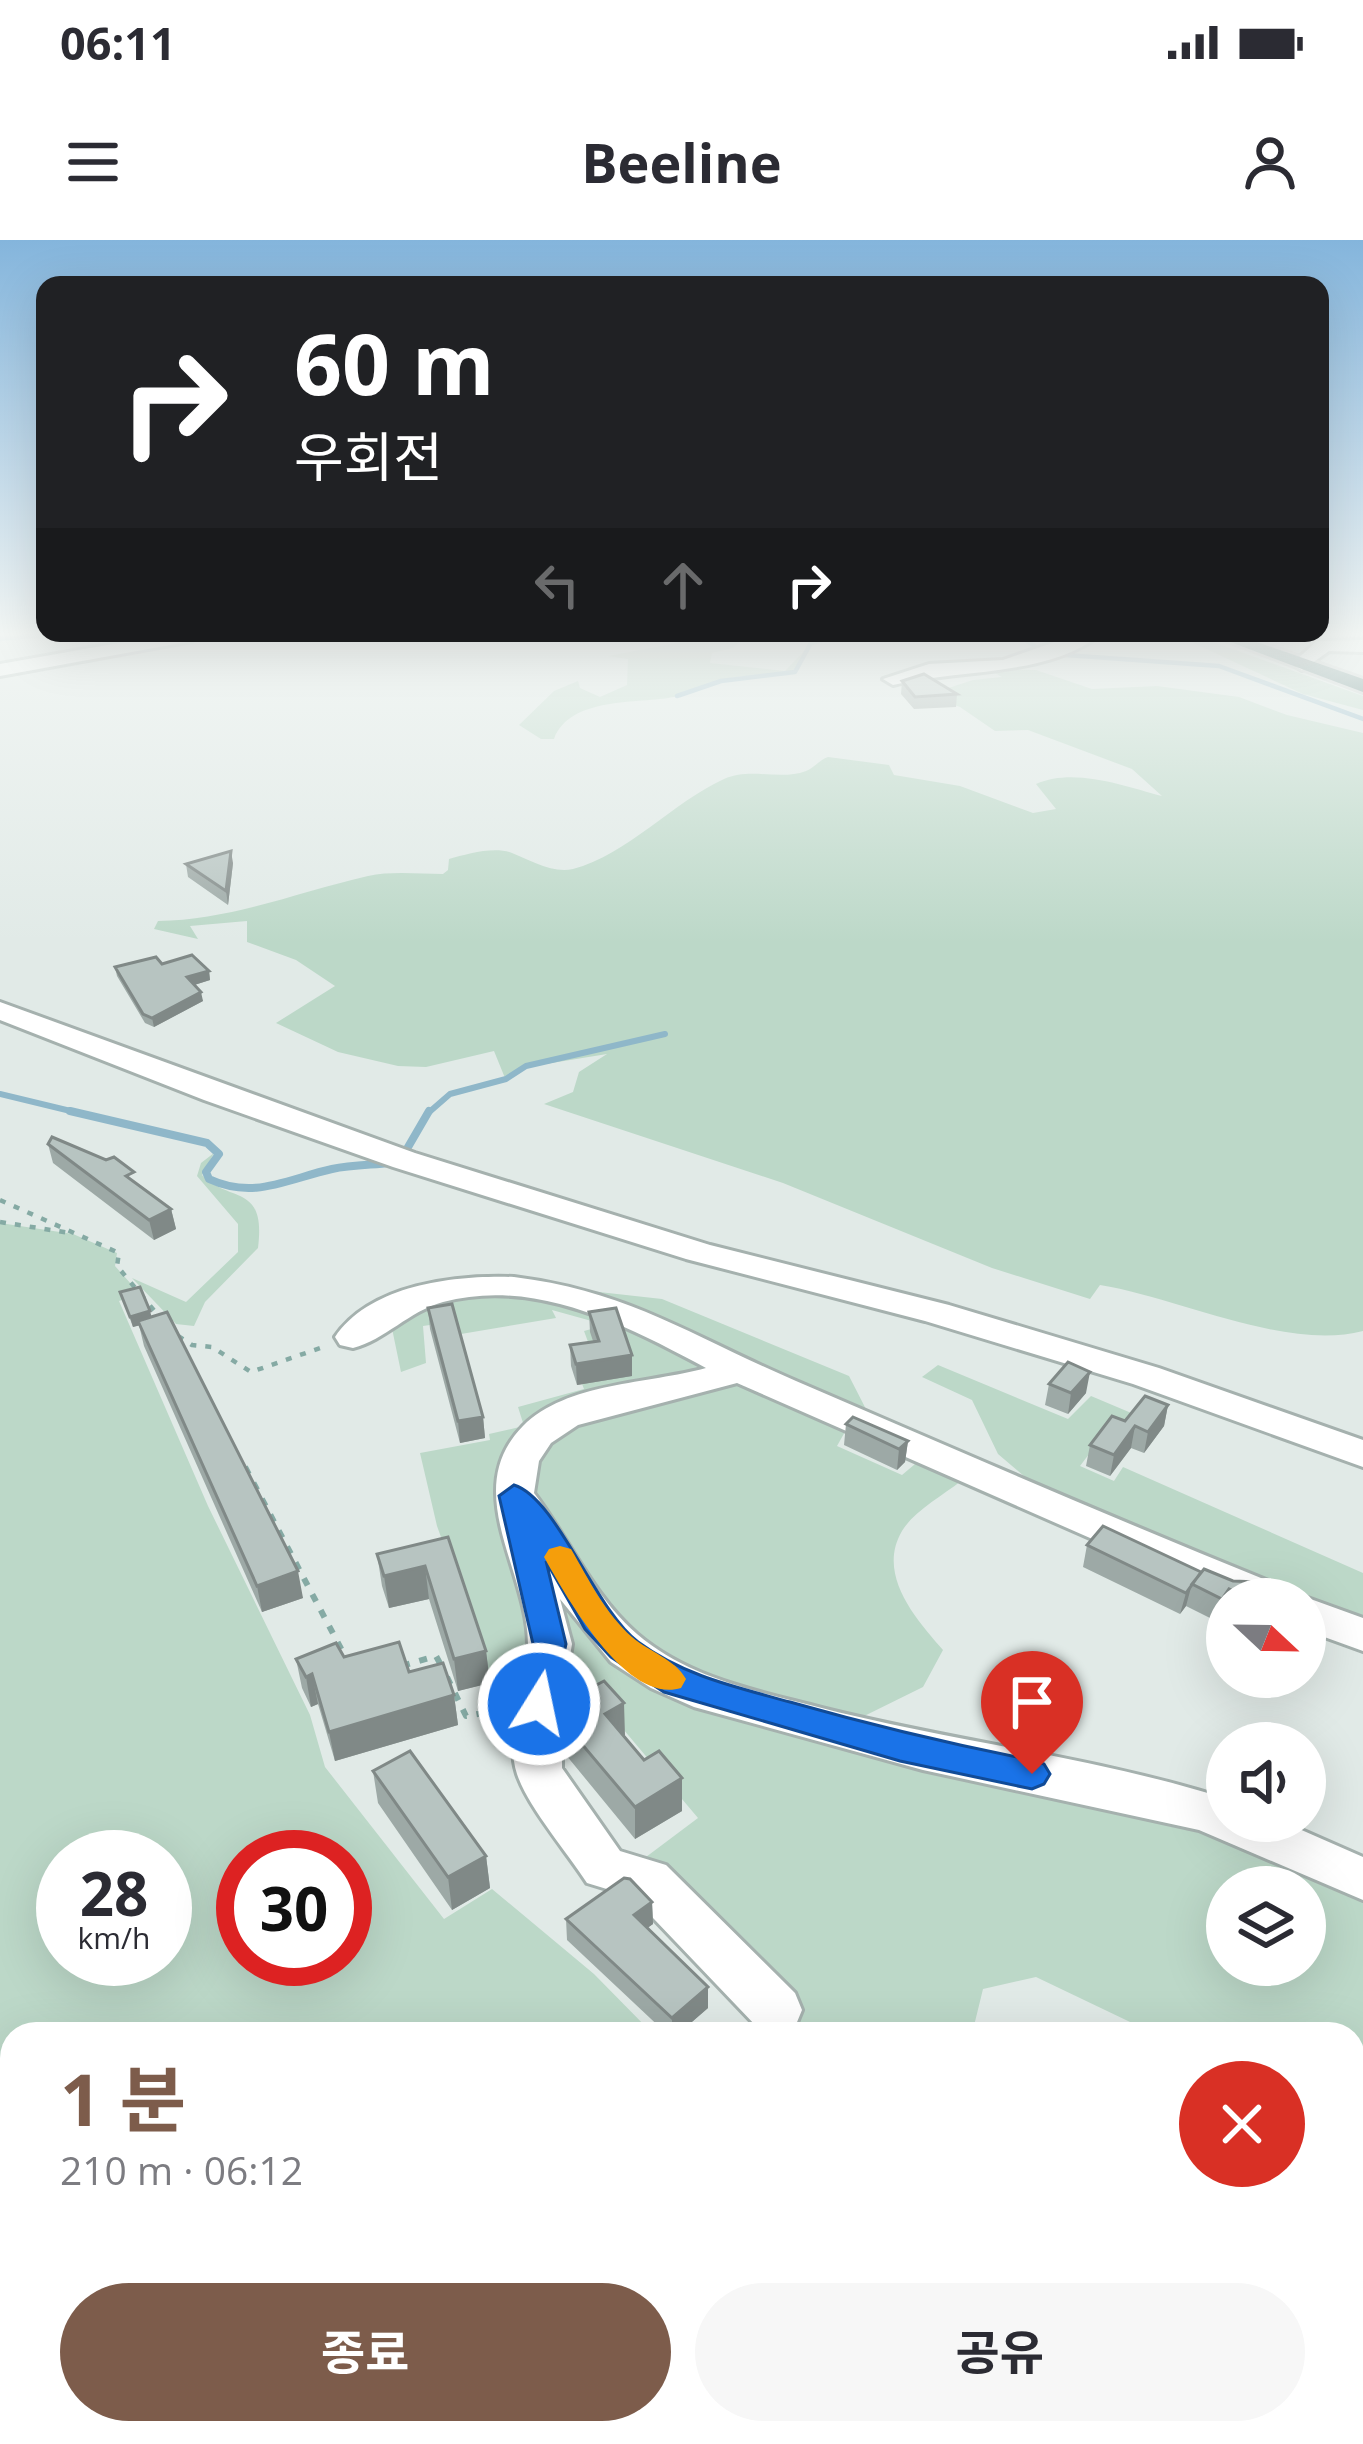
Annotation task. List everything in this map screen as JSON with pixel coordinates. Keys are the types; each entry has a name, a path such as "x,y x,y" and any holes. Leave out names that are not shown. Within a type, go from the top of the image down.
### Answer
{"street":[{"path":"0,1010 215,1094 404,1160 698,1252 937,1313 1146,1376 1363,1454"},
{"path":"353,1337 393,1306 420,1293 457,1287 502,1287 597,1303 1036,1502 1220,1578"},
{"path":"737,1370 716,1380 631,1394 552,1423 522,1449 513,1477 514,1496 550,1644 539,1704 539,1771 604,1868 649,1880 776,2010"},
{"path":"514,1496 547,1537 597,1620 623,1648 676,1683 900,1748 1206,1813"},
{"path":"1326,1620 1363,1635"},
{"path":"1279,1842 1363,1879"}],"path":[{"path":"0,1200 48,1216 75,1234 119,1252 117,1266 123,1276 150,1300 170,1331 192,1345 212,1347 251,1372 353,1337"},
{"path":"0,1222 75,1234"},
{"path":"187,1354 192,1345"},
{"path":"240,1456 347,1660"},
{"path":"397,1668 436,1655 466,1716 539,1704"}],"green space":[{"path":"1049,738 1363,738 1363,1331 1333,1335 1267,1329 1100,1285 1090,1299 992,1268 783,1183 544,1104 573,1092 579,1072 607,1054 527,1067 632,1040 525,1065 505,1078 494,1051 426,1067 398,1066 338,1052 276,1023 335,986 296,960 247,942 247,921 190,926 198,939 154,929 158,921 238,911 368,876 443,874 449,859 480,852 505,851 550,868 573,869 612,852 724,779 796,774 828,757 889,765 894,775 960,786 1033,813 1056,809 1036,784 1066,777 1162,796 1132,769"},
{"path":"214,1153 202,1175 251,1204 257,1213 258,1248 205,1302 194,1326 176,1324 132,1278 186,1302 238,1252 238,1224 197,1176 201,1163"},
{"path":"0,1223 73,1234 117,1253 115,1266 140,1294 119,1301 208,1506 310,1715 325,1767 444,1919 492,1889 594,1974 641,2022 0,2022"},
{"path":"563,1288 662,1299 849,1376 870,1417 606,1297"},
{"path":"467,1291 588,1305 712,1369 528,1435 541,1646 530,1700 501,1704 437,1526 420,1453 490,1440 489,1434 524,1426 518,1407 584,1389 574,1363 594,1358 584,1331 606,1325 552,1310 556,1318 461,1334 457,1321 423,1326 426,1363 401,1372 389,1314"},
{"path":"938,1365 1068,1419 1091,1396 1136,1415 1119,1437 1105,1433 1080,1466 1114,1481 1123,1467 1363,1573 1363,1622 1326,1607 1326,1578 1251,1578 1052,1500 998,1454 972,1400 922,1377"},
{"path":"741,1382 846,1430 837,1446 902,1475 921,1459 961,1481 914,1517 895,1548 894,1564 903,1596 943,1650 923,1687 846,1725 754,1703 621,1633 532,1497 533,1452 571,1423"},
{"path":"530,1526 621,1654 1167,1805 1206,1821 1206,1842 1260,1842 1320,1866 1206,1866 1206,1986 1326,1986 1326,1868 1363,1883 1363,2022 1130,2022 1036,1977 983,1989 975,2022 788,2022 782,2009 642,1860 698,1818 602,1704 570,1716 546,1692"}],"building":[{"path":"231,851 226,891 186,864"},
{"path":"192,955 209,971 187,977 201,992 152,1018 143,1014 115,967 156,957 162,964"},
{"path":"52,1137 106,1160 114,1157 134,1172 126,1176 171,1209 149,1220 48,1144"},
{"path":"140,1287 150,1311 130,1317 120,1292"},
{"path":"452,1304 483,1417 458,1421 428,1308"},
{"path":"616,1308 632,1355 576,1364 570,1345 599,1341 589,1312"},
{"path":"167,1312 298,1571 257,1586 138,1321"},
{"path":"1068,1362 1090,1372 1071,1393 1049,1384"},
{"path":"1145,1396 1168,1405 1148,1432 1135,1426 1114,1455 1090,1445 1112,1416 1125,1421"},
{"path":"853,1417 908,1441 899,1449 846,1424"},
{"path":"1103,1526 1201,1572 1186,1593 1087,1545"},
{"path":"448,1537 486,1651 454,1659 425,1566 384,1576 377,1554"},
{"path":"1204,1569 1226,1578 1206,1578 1206,1591 1192,1584"},
{"path":"399,1642 409,1672 443,1663 454,1695 329,1732 312,1674 306,1677 296,1659 336,1643 344,1657"},
{"path":"604,1681 624,1703 605,1714 644,1760 659,1751 682,1778 635,1807 564,1723 564,1702"},
{"path":"410,1751 486,1856 448,1877 373,1771"},
{"path":"624,1878 652,1902 634,1915 708,1987 672,2018 566,1919"}],"waterway":[{"path":"428,1114 450,1094 506,1079 526,1066 665,1034"},
{"path":"0,1094 83,1114"},
{"path":"70,1111 207,1143 219,1154 206,1172 209,1179 241,1188 390,1163"},
{"path":"404,1154 428,1114"}],"slow traffic":[{"path":"560,1557 597,1620 623,1648 669,1679"}],"route":[{"path":"539,1704 550,1644 514,1496 547,1537 597,1620 623,1648 676,1683 742,1706 900,1748 1032,1774"}]}
